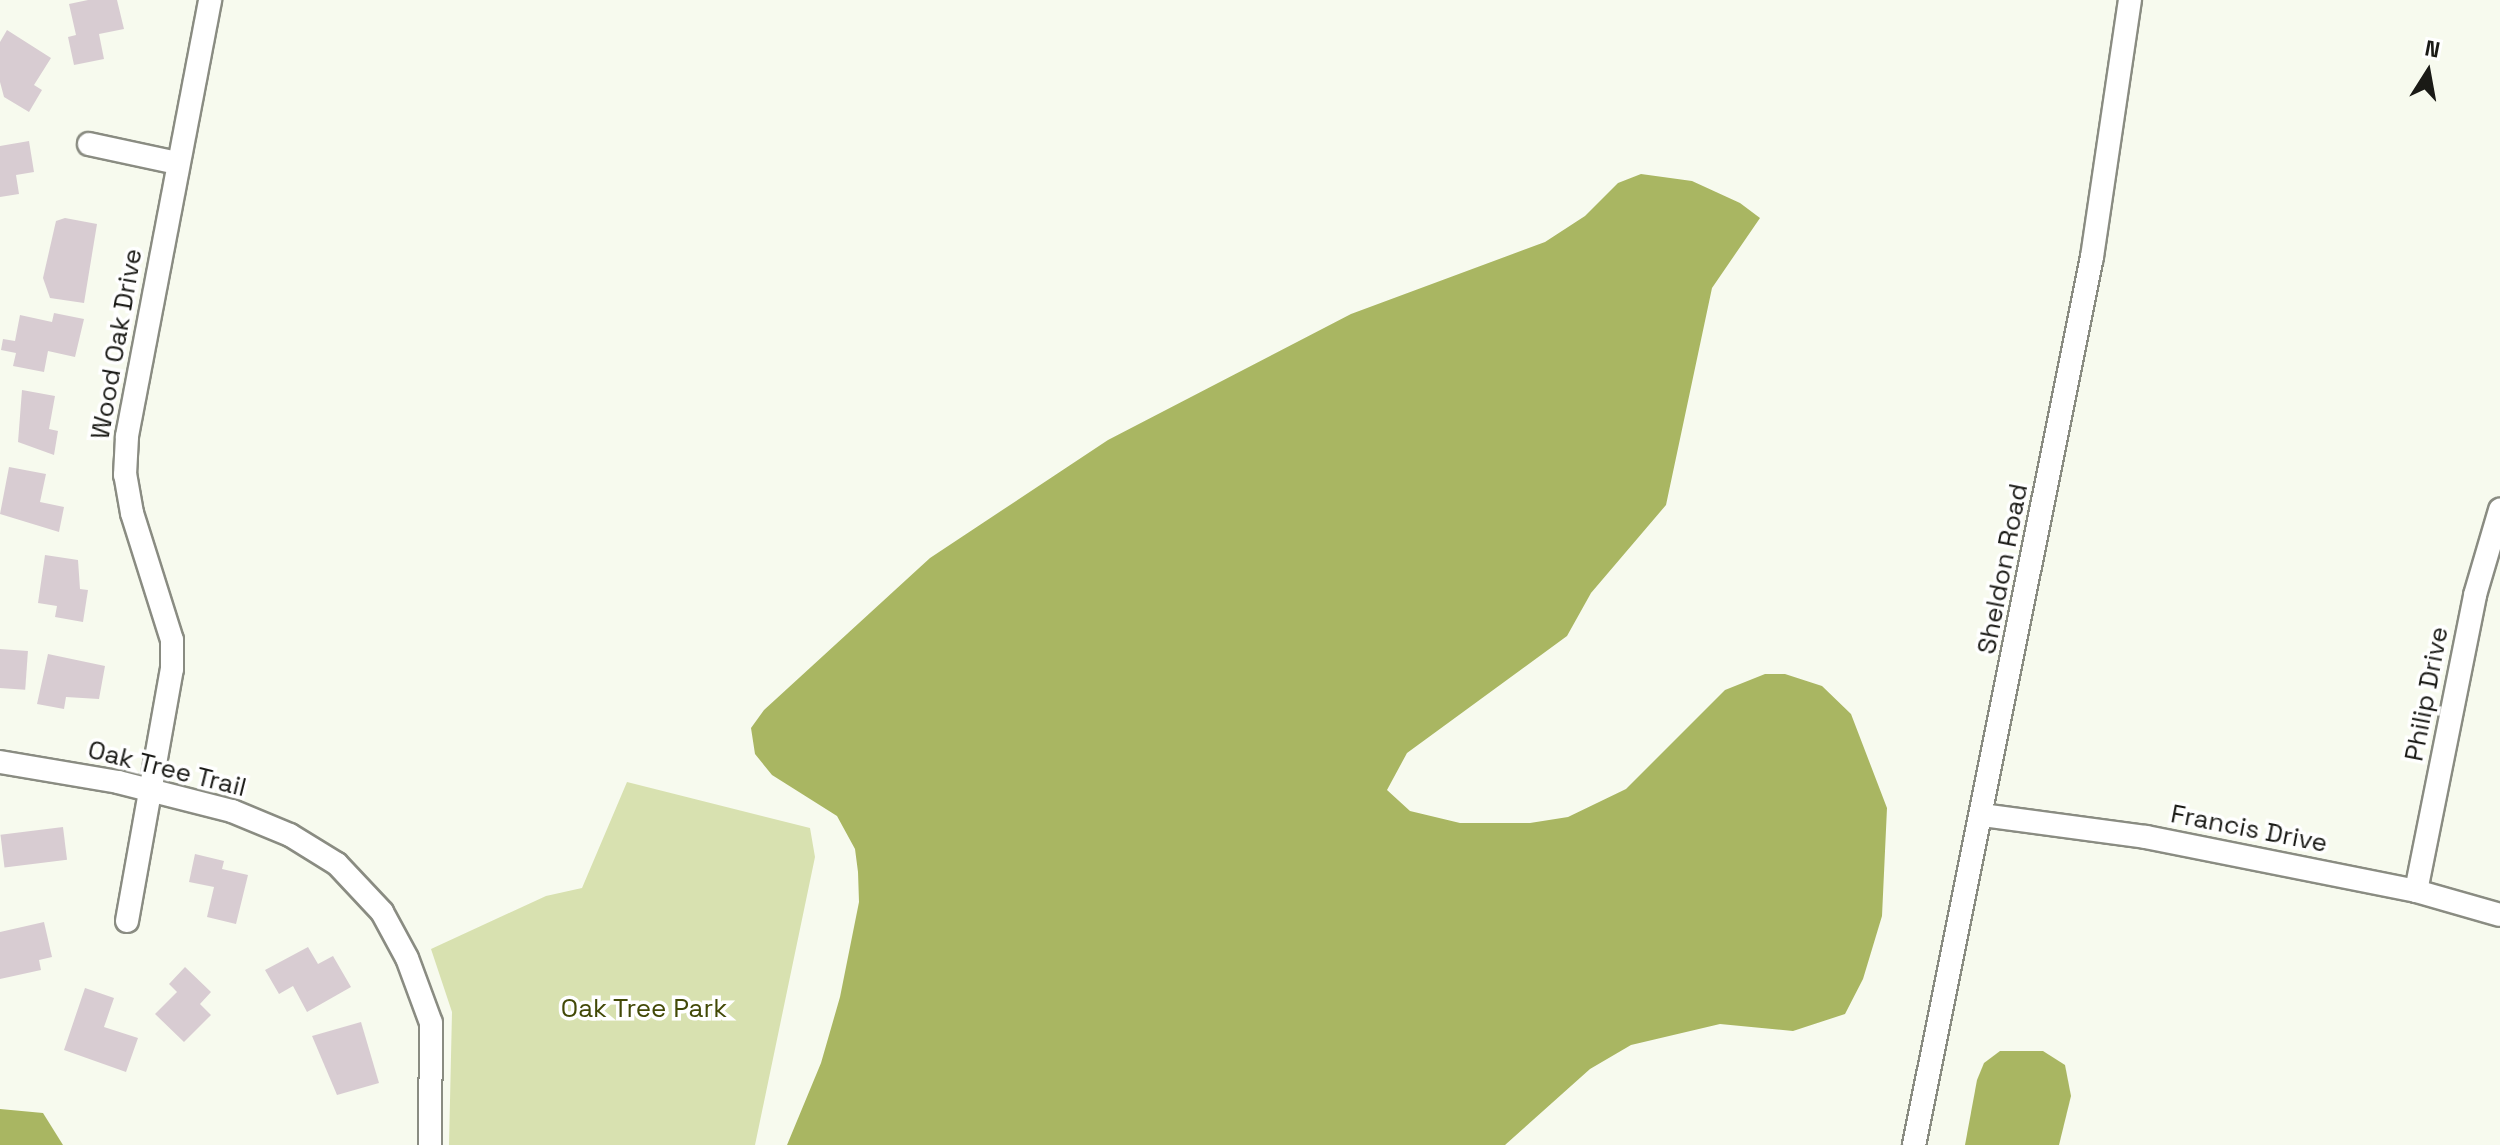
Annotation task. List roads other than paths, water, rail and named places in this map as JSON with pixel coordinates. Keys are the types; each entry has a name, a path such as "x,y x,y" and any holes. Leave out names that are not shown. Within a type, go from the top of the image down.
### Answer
{"street":[{"name":"Wood Oak Drive","path":"127,921 172,669 172,640 132,513 125,475 127,436 210,0"},
{"name":"Sheldon Road","path":"1914,1145 1983,815 2092,257 2130,0"},
{"path":"89,144 178,163"},
{"name":"Philip Drive","path":"2416,891 2475,595 2500,510"},
{"name":"Oak Tree Trail","path":"0,762 150,790 232,811 290,835 337,864 382,912 407,958 431,1023 430,1145"},
{"name":"Francis Drive","path":"1983,815 2146,837 2416,891 2500,915"}],"park label":[{"name":"Oak Tree Park","path":"644,1009"}]}
